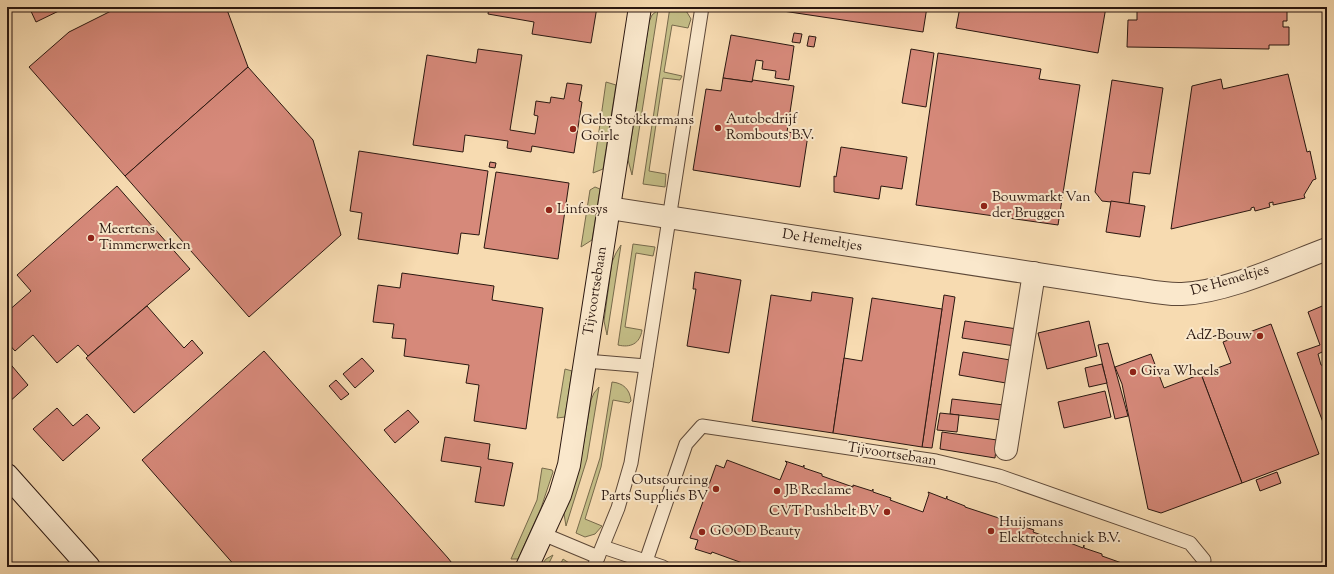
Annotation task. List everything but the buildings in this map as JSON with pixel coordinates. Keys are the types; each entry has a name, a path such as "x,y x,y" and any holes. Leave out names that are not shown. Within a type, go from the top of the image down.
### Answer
{"street":[{"name":"Tijvoortsebaan","path":"527,567 560,495 569,465 640,7"},
{"name":"De Hemeltjes","path":"609,208 1182,294 1207,290 1238,282 1327,249"},
{"path":"1006,449 1034,273"},
{"path":"7,475 89,567"}],"lane":[{"path":"598,557 618,508 631,463 702,7"},
{"path":"586,361 646,366"},
{"name":"Tijvoortsebaan","path":"646,561 686,444 702,426 936,461 999,476 1190,543 1204,560 1203,567"},
{"path":"543,534 598,557 646,561 663,567"}],"shaded area":[{"path":"670,7 685,9 691,19 688,28 672,25 664,72 682,76 680,80 663,78 649,171 666,174 665,187 643,184"},
{"path":"658,10 632,175 628,160 649,22 652,15"},
{"path":"606,82 616,85 603,169 593,173"},
{"path":"595,187 600,189 592,240 581,247 590,190"},
{"path":"633,244 655,247 653,256 636,253 625,327 642,330 637,342 627,346 622,346 618,345"},
{"path":"621,245 607,335 604,321 612,262"},
{"path":"565,369 572,371 565,417 557,418"},
{"path":"612,382 625,387 629,393 631,401 629,403 613,400 601,467 585,519 602,526 595,534 585,537 576,533 600,458"},
{"path":"599,387 587,459 566,526 564,514 582,453 591,400"},
{"path":"542,468 552,470 553,472 541,508 518,559 511,559 537,500"},
{"path":"553,555 547,567 540,567 546,559"},
{"path":"563,559 575,567 559,567"}],"place":[{"name":"Autobedrijf Rombouts B.V.","path":"718,128"},
{"name":"Gebr Stokkermans Goirle","path":"573,129"},
{"name":"Bouwmarkt Van der Bruggen","path":"984,206"},
{"name":"Linfosys","path":"549,210"},
{"name":"Meertens Timmerwerken","path":"91,238"},
{"name":"AdZ-Bouw","path":"1260,336"},
{"name":"Giva Wheels","path":"1133,372"},
{"name":"Outsourcing Parts Supplies BV","path":"716,489"},
{"name":"JB Reclame","path":"777,491"},
{"name":"CVT Pushbelt BV","path":"887,512"},
{"name":"Huijsmans Elektrotechniek B.V.","path":"991,531"},
{"name":"GOOD Beauty","path":"702,532"}]}
